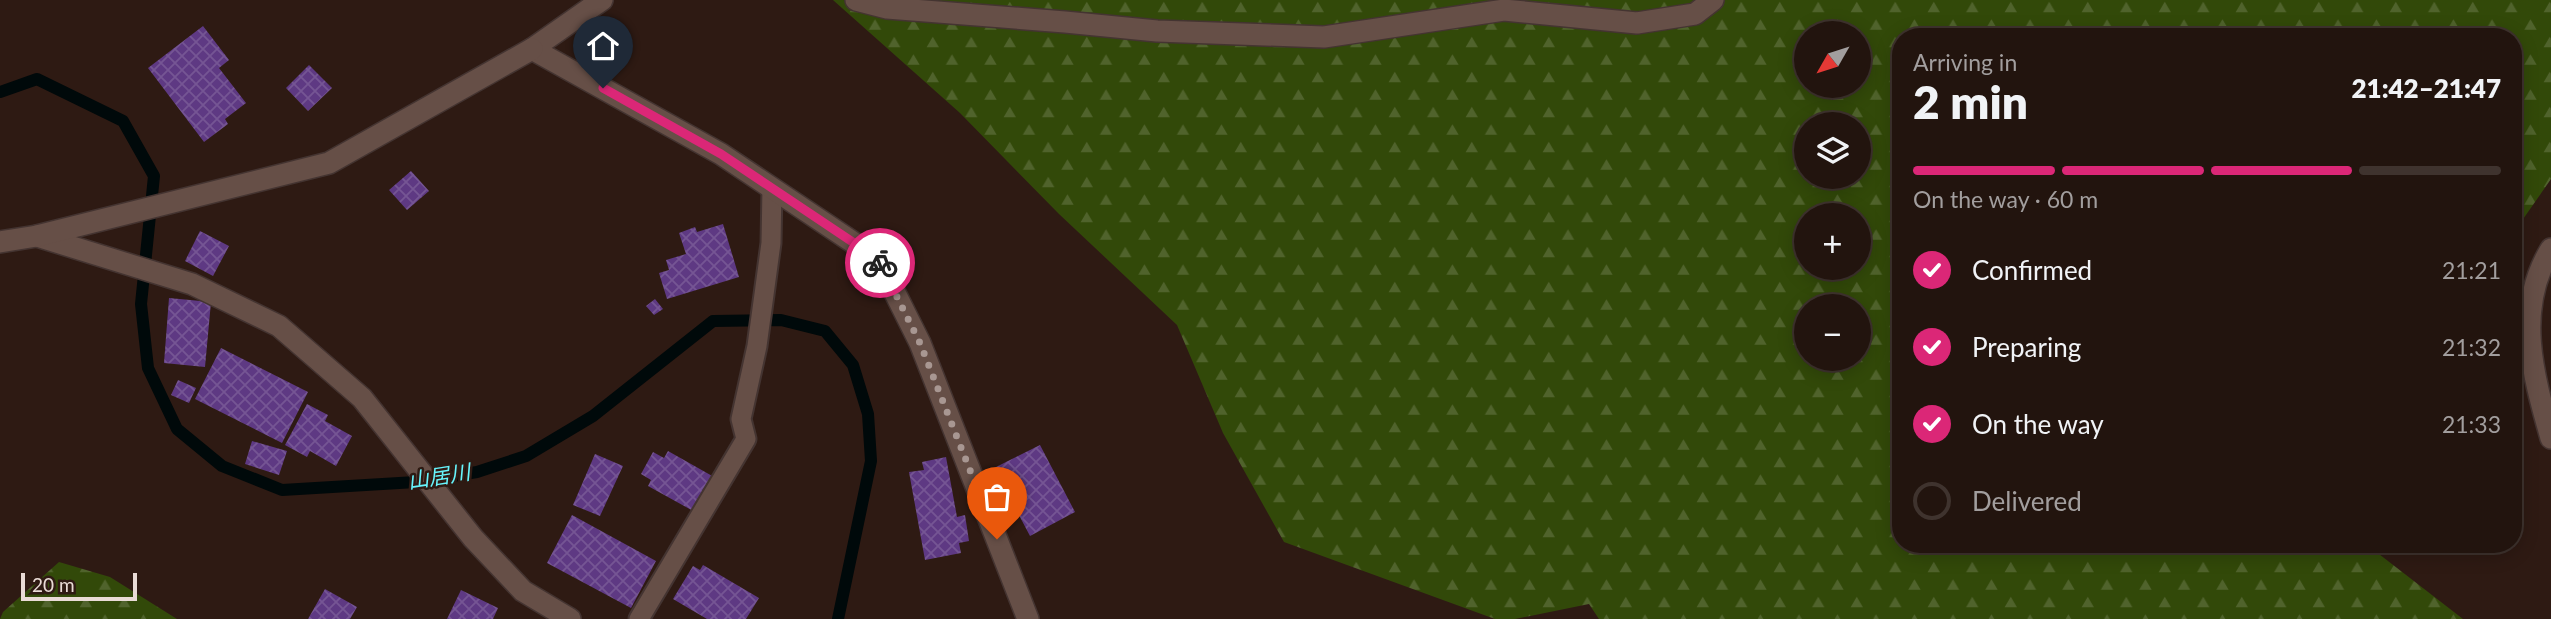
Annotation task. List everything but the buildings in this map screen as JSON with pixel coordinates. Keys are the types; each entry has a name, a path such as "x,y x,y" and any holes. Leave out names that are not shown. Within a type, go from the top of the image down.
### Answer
{"street":[{"path":"0,242 37,236 329,163 532,49 602,0"},
{"path":"856,0 887,8 1157,32 1324,37 1504,10 1637,23 1695,14 1713,0"},
{"path":"532,49 721,154 878,259 920,343 1028,619"},
{"path":"37,236 191,284 279,326 362,398 473,538 523,591 570,619"},
{"path":"2551,249 2542,264 2528,322 2535,380 2551,438"}],"lane":[{"path":"639,619 746,439 741,419 757,346 771,243 772,188"}],"green space":[{"path":"833,0 2551,0 2551,179 2522,221 2522,28 1892,28 1892,553 2378,553 2463,619 1599,619 1589,604 1515,619 1495,619 1284,542 1223,433 1177,325 1059,214 960,113"},
{"path":"59,562 110,577 177,619 0,619 3,612"}],"waterway":[{"name":"山居川","path":"0,92 37,79 123,121 154,176 141,304 148,368 177,429 222,466 282,490 416,482 477,472 526,456 593,416 713,321 781,320 825,331 853,365 868,414 871,461 838,619"}],"way so far":[{"path":"880,263 920,343 997,539"}],"route":[{"path":"603,88 721,154 878,259 880,263"}]}
